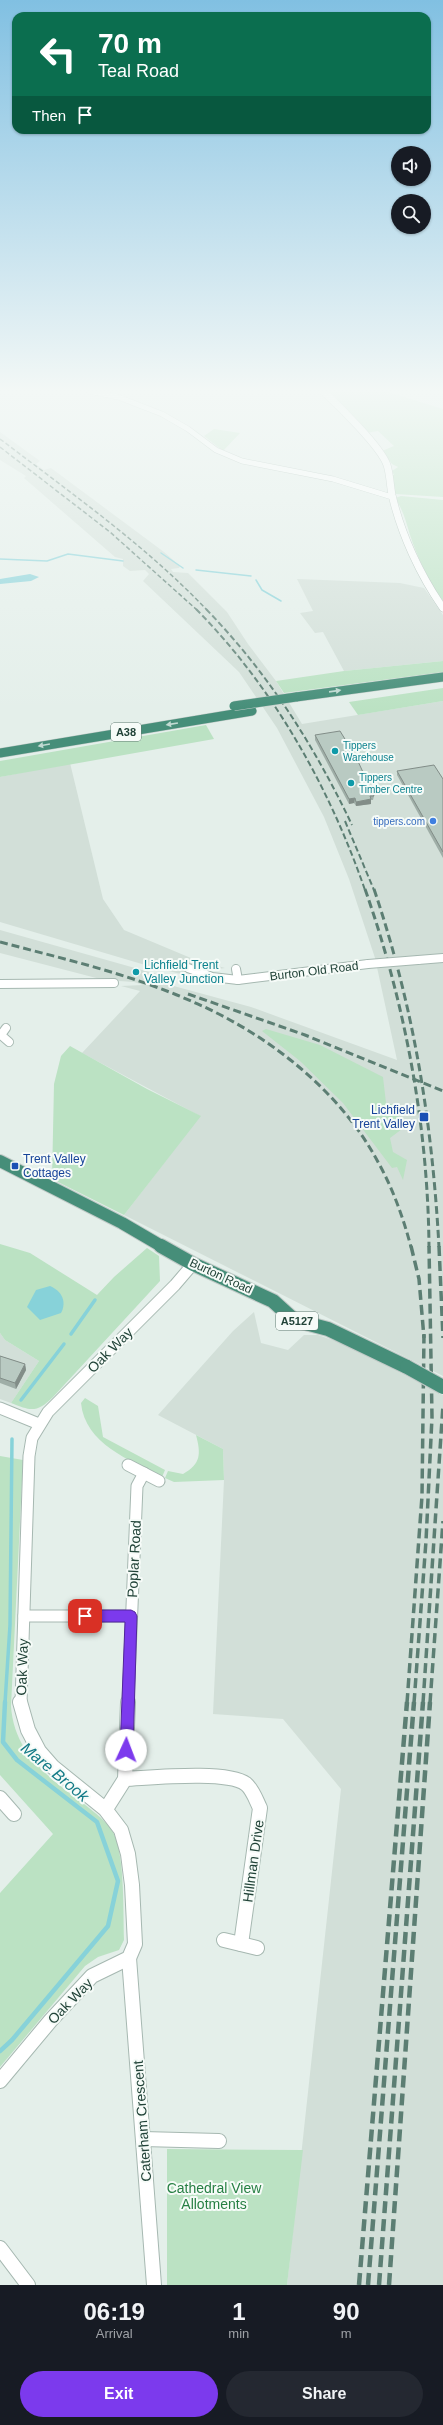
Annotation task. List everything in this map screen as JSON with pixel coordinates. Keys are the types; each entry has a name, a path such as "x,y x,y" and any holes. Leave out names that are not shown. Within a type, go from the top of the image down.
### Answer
{"highway":[{"name":"A38","path":"0,753 252,711 299,700 443,677"},
{"name":"A38","path":"0,746 234,706 443,684"},
{"name":"Burton Road","path":"0,1161 122,1223 193,1264 255,1291 273,1301 294,1320 328,1329 407,1367 443,1387"}],"street":[{"path":"392,498 426,584 443,608"},
{"name":"Burton Old Road","path":"188,968 213,978 238,980 368,964 443,958"},
{"path":"236,969 238,980"},
{"path":"0,984 114,983"},
{"path":"6,1028 0,1035 9,1042"},
{"name":"Oak Way","path":"0,2081 51,2020 92,1976 129,1958 135,1944 128,1851 121,1830 106,1809 44,1758 28,1733 20,1700 29,1456 32,1438 48,1412 175,1285 193,1264"},
{"path":"0,1408 40,1424"},
{"path":"128,1465 159,1481"},
{"name":"Poplar Road","path":"125,1779 137,1486 144,1473"},
{"path":"24,1616 131,1616"},
{"name":"Hillman Drive","path":"125,1779 198,1777 234,1779 244,1782 253,1791 260,1808 241,1944"},
{"path":"106,1809 125,1779"},
{"path":"0,1798 14,1814"},
{"path":"224,1940 257,1948"},
{"name":"Caterham Crescent","path":"129,1958 154,2285"},
{"path":"143,2139 219,2141"},
{"path":"0,2248 28,2285"}],"shaded area":[{"path":"47,498 91,498 164,552 180,566 179,568 171,569 173,572 188,573 227,612 248,644 276,681 302,724 443,701 443,1376 124,1215 200,1116 82,1053 140,991 121,986 143,985 134,982 104,980 0,953 0,930 167,977 165,980 170,981 170,985 251,1007 397,1060 375,958 349,879 324,817 277,728 239,672 143,581 149,574 145,570 130,571 123,566 123,559 115,557"},
{"path":"297,579 400,583 424,588 443,615 443,661 344,671 323,632 315,633 300,613 313,611"},
{"path":"70,763 103,899 124,930 198,961 225,968 181,974 152,967 0,922 0,777"},
{"path":"254,1312 261,1343 288,1350 304,1335 318,1335 347,1345 443,1395 443,2285 287,2285 341,1789 283,1719 213,1714 224,1480 223,1449 158,1415 233,1331"},
{"path":"0,1333 5,1340 39,1361 11,1403 0,1399"}],"green space":[{"path":"395,498 418,498 443,500 443,601 428,577 416,552 404,516"},
{"path":"443,661 443,672 284,693 276,681 344,671"},
{"path":"443,688 443,701 358,715 349,702"},
{"path":"206,725 214,739 0,777 0,761"},
{"path":"266,1029 320,1045 383,1077 386,1103 395,1105 402,1129 390,1138 393,1152 407,1160 403,1180 397,1167 392,1168 343,1103 300,1061 262,1031"},
{"path":"70,1046 147,1089 201,1116 124,1215 52,1179 54,1084 61,1056"},
{"path":"0,1244 30,1253 97,1295 114,1277 147,1248 159,1256 160,1281 53,1397 42,1406 34,1409 24,1408 11,1403 39,1361 5,1340 0,1333"},
{"path":"85,1398 98,1406 103,1437 165,1470 162,1477 123,1457 100,1440 84,1417 81,1403"},
{"path":"196,1435 223,1449 224,1480 174,1482 165,1478 168,1471 183,1474 196,1462 199,1448"},
{"path":"0,1456 23,1460 11,1706 14,1723 26,1751 36,1763 46,1774 108,1825 114,1834 118,1844 122,1871 124,1940 119,1950 98,1957 85,1966 0,2067 0,1893 53,1834 0,1775"},
{"name":"Cathedral View Allotments","path":"167,2149 303,2150 287,2285 167,2285"}],"water":[{"path":"30,574 39,577 31,581 0,584 0,579"},
{"path":"50,1286 58,1291 62,1297 64,1305 63,1309 61,1313 40,1320 27,1307 36,1290"}],"building":[{"path":"340,731 356,757 374,796 370,796 371,799 356,802 355,798 349,799 315,735"},
{"name":"tippers.com","path":"434,765 443,779 443,852 397,771"},
{"path":"0,1356 25,1364 15,1383 0,1378"}],"waterway":[{"path":"161,553 183,568"},
{"path":"0,559 47,561 68,554 123,561"},
{"path":"196,570 251,576"},
{"path":"256,580 262,590 281,601"},
{"name":"Mare Brook","path":"71,1334 95,1300"},
{"name":"Mare Brook","path":"21,1400 64,1344"},
{"name":"Mare Brook","path":"5,1703 10,1625 12,1439"},
{"name":"Mare Brook","path":"0,2051 12,2040 108,1926 118,1881 97,1822 17,1760 3,1742 5,1702"}],"railway":[{"path":"66,498 110,532 197,610"},
{"path":"77,498 107,520 158,563 206,609"},
{"path":"206,609 250,658 288,711 322,766 352,825"},
{"path":"197,610 224,639 250,671 296,740 334,813 351,851 365,890"},
{"path":"345,821 374,890"},
{"path":"365,889 392,976 403,1020 414,1079"},
{"path":"374,889 400,977 422,1082"},
{"path":"0,942 97,968 168,991 219,1014 246,1029 273,1047 298,1066 321,1087 362,1135 378,1162 393,1193 411,1247"},
{"path":"188,994 305,1035 414,1079"},
{"path":"414,1079 422,1082"},
{"path":"414,1079 424,1156 428,1202 429,1247"},
{"path":"422,1082 443,1091"},
{"path":"422,1082 432,1155 439,1247"},
{"path":"411,1246 419,1279 424,1337"},
{"path":"414,1703 426,1541 432,1417 429,1246"},
{"path":"439,1246 443,1338"},
{"path":"407,1703 422,1496 424,1337"},
{"path":"423,1703 443,1405"},
{"path":"430,1703 443,1521"},
{"path":"359,2285 407,1702"},
{"path":"368,2285 414,1702"},
{"path":"379,2285 423,1702"},
{"path":"389,2285 430,1702"}],"place":[{"name":"Tippers Warehouse","path":"335,751"},
{"name":"Tippers Timber Centre","path":"351,783"},
{"name":"tippers.com","path":"433,821"},
{"name":"Lichfield Trent Valley Junction","path":"136,972"},
{"name":"Lichfield Trent Valley","path":"424,1117"},
{"name":"Trent Valley Cottages","path":"15,1166"}],"route":[{"path":"85,1616 131,1616 126,1750"}]}
